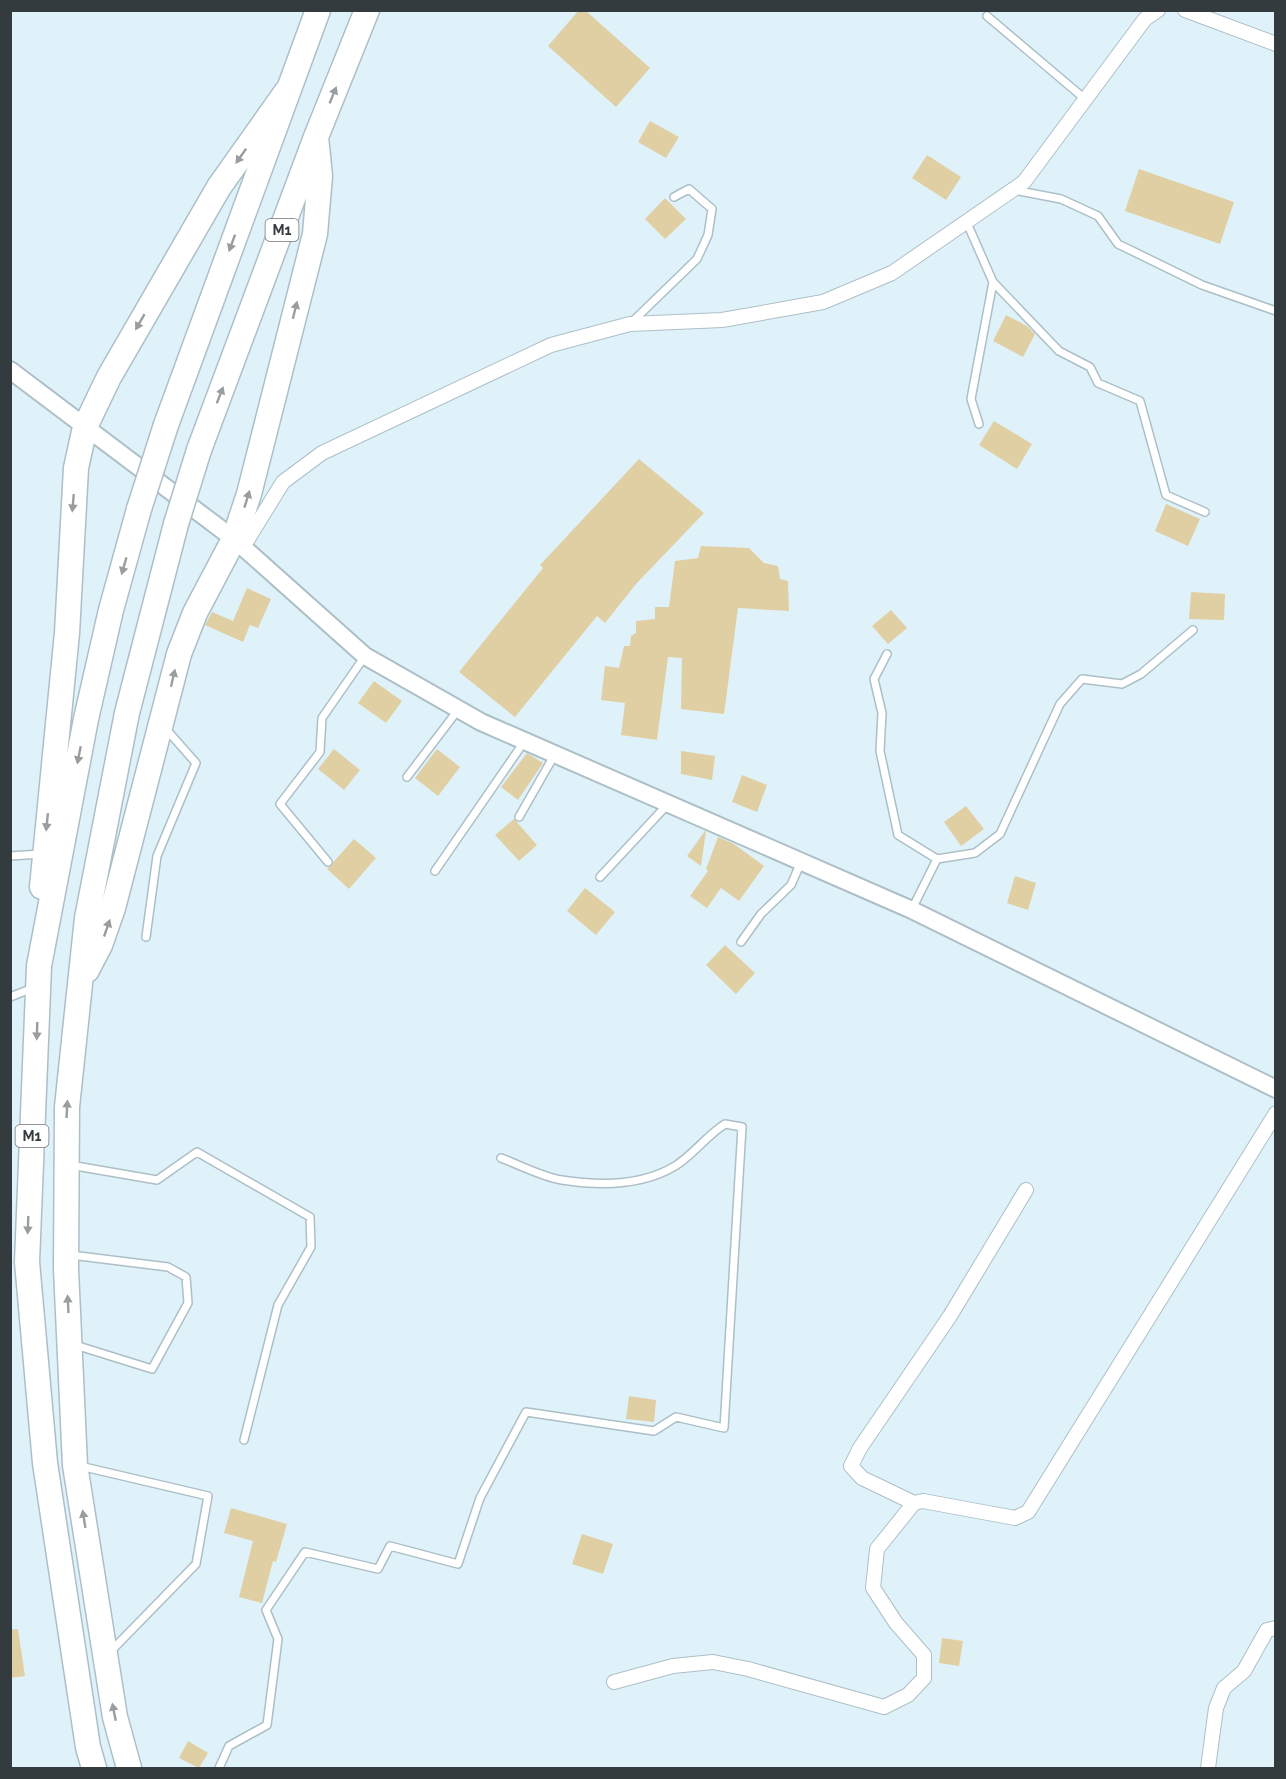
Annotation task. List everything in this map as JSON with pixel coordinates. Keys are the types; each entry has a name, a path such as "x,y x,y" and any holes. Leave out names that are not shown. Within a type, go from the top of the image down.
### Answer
{"highway":[{"name":"M1","path":"94,1768 88,1747 45,1463 27,1262 39,976 86,719 111,610 139,509 166,425 318,10"},
{"name":"M1","path":"129,1768 115,1717 75,1465 66,1254 67,1107 87,918 127,713 176,524 199,450 316,137 367,10"},
{"path":"39,976 43,853 67,633 76,468 85,427 114,367 219,187 287,91"},
{"path":"81,980 108,927 186,633 238,543 315,234 320,176 316,137"}],"street":[{"path":"238,543 283,482 322,453 552,345 630,324 722,320 823,302 892,273 968,223 1024,182 1146,19 1158,10"},
{"path":"1185,10 1275,44"},
{"path":"10,370 238,543 365,656 458,709 524,741 912,910 1275,1089"},
{"path":"1026,1191 950,1316 860,1448 851,1466 862,1478 914,1503 923,1501 1015,1518 1028,1512 1275,1113"},
{"path":"614,1682 673,1666 713,1662 748,1669 884,1707 908,1695 924,1678 924,1654 896,1623 873,1588 877,1549 914,1503"},
{"path":"1208,1768 1216,1708 1224,1688 1244,1671 1268,1630 1275,1628"}],"lane":[{"path":"987,16 1085,99"},
{"path":"630,324 697,259 708,235 712,209 689,189 674,197"},
{"path":"1014,190 1061,199 1080,207 1098,216 1118,244 1202,285 1275,311"},
{"path":"968,223 993,282 1059,351 1090,367 1098,383 1140,401 1166,495 1205,512"},
{"path":"979,424 971,399 993,282"},
{"path":"888,654 874,679 882,713 880,751 898,835 937,859 975,853 1000,834 1060,704 1082,679 1122,684 1141,674 1193,630"},
{"path":"328,862 280,804 320,752 322,718 365,656"},
{"path":"407,777 458,709"},
{"path":"146,937 157,856 196,763 162,725"},
{"path":"435,871 524,741"},
{"path":"519,817 555,754"},
{"path":"600,877 668,804"},
{"path":"10,856 43,853"},
{"path":"912,910 937,859"},
{"path":"741,942 761,914 791,885 801,862"},
{"path":"10,997 39,976"},
{"path":"219,1768 229,1746 267,1725 278,1639 266,1610 305,1552 378,1569 390,1546 459,1564 480,1498 526,1412 654,1431 676,1417 724,1428 742,1127 725,1124 707,1135 677,1165 644,1181 609,1183 561,1180 501,1158"},
{"path":"67,1164 157,1180 197,1152 310,1217 311,1247 278,1305 244,1440"},
{"path":"66,1254 168,1267 186,1276 188,1303 152,1369 70,1343"},
{"path":"75,1465 208,1496 196,1564 105,1657"}],"building":[{"path":"579,10 585,10 650,68 616,107 548,46"},
{"path":"650,121 679,137 666,158 638,142"},
{"path":"927,155 961,177 946,200 912,178"},
{"path":"1139,169 1234,202 1220,244 1125,211"},
{"path":"665,198 686,219 665,239 645,219"},
{"path":"1006,315 1027,326 1035,334 1023,357 993,341"},
{"path":"994,421 1032,444 1017,469 979,445"},
{"path":"639,459 704,513 636,584 605,623 597,616 515,717 459,672 543,568 540,565"},
{"path":"1166,504 1200,519 1188,546 1155,531"},
{"path":"701,546 749,548 764,563 778,566 780,579 788,581 789,611 738,608 724,714 681,709 682,658 668,657 657,740 621,735 625,703 601,700 605,666 619,668 624,646 630,646 631,636 636,633 636,621 655,619 655,607 669,607 675,561 698,558"},
{"path":"247,588 271,599 258,628 250,625 243,642 205,625 212,612 233,621"},
{"path":"1191,592 1225,594 1224,620 1189,619"},
{"path":"891,610 907,628 888,644 872,626"},
{"path":"374,681 402,701 386,723 358,703"},
{"path":"334,749 360,770 344,790 318,769"},
{"path":"437,749 460,767 438,796 415,778"},
{"path":"681,751 715,756 712,780 681,774"},
{"path":"527,753 543,763 518,800 501,787"},
{"path":"742,775 767,785 757,812 732,802"},
{"path":"966,806 984,829 961,846 944,822"},
{"path":"514,819 537,845 519,861 495,835"},
{"path":"706,831 701,866 687,856"},
{"path":"718,837 734,844 764,866 739,901 721,888 707,908 690,896 708,871 706,869"},
{"path":"354,839 376,858 349,889 327,869"},
{"path":"1015,876 1036,883 1028,910 1007,903"},
{"path":"585,888 615,912 596,935 567,911"},
{"path":"725,945 755,973 736,994 706,965"},
{"path":"629,1396 656,1400 654,1422 626,1419"},
{"path":"231,1508 287,1524 276,1562 273,1561 262,1603 239,1597 253,1541 224,1533"},
{"path":"582,1534 613,1544 603,1574 572,1564"},
{"path":"18,1629 25,1676 10,1678 10,1630"},
{"path":"942,1638 963,1641 959,1666 939,1663"},
{"path":"188,1741 208,1753 199,1768 179,1758"}]}
